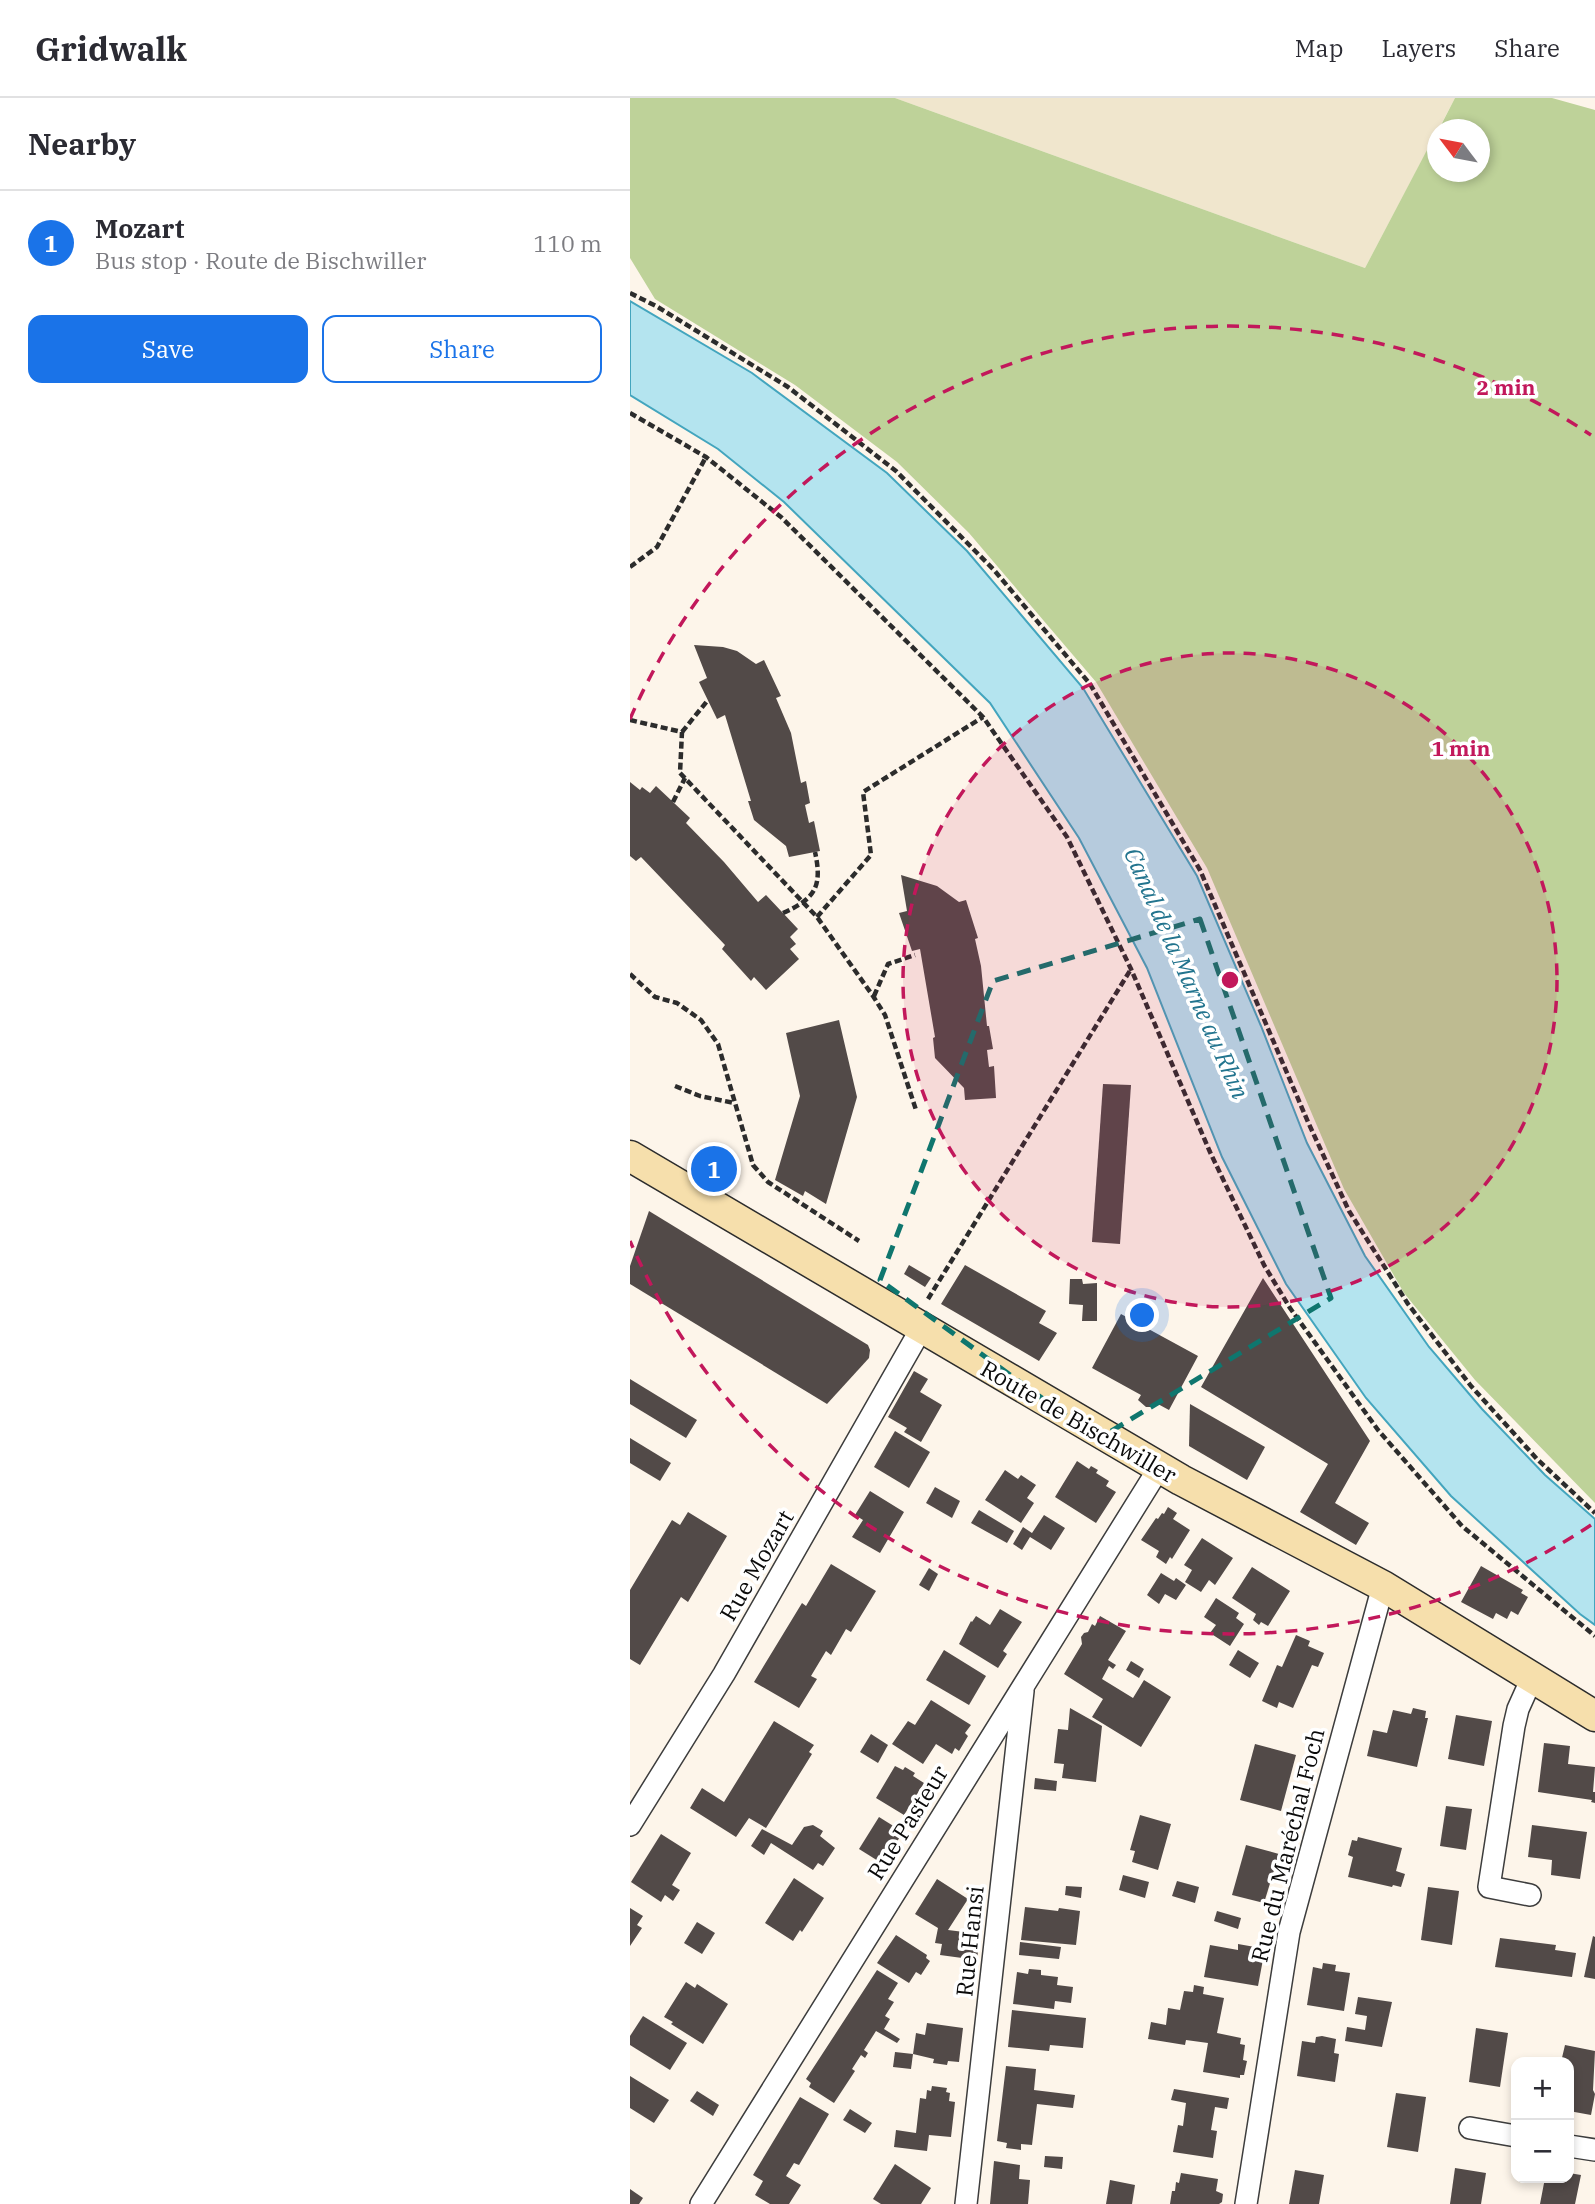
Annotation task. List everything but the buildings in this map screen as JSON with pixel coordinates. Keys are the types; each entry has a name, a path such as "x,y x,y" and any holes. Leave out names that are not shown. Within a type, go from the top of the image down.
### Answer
{"main road":[{"name":"Route de Bischwiller","path":"630,1156 1159,1468 1383,1586 1595,1716"}],"street":[{"name":"Rue Mozart","path":"630,1825 724,1674 917,1326"},
{"name":"Rue Pasteur","path":"701,2204 1159,1468"},
{"name":"Rue du Maréchal Foch","path":"1246,2204 1289,1932 1383,1586"},
{"path":"1530,1895 1489,1887 1514,1726 1518,1709 1532,1678"},
{"name":"Rue Hansi","path":"966,2204 1023,1684"},
{"path":"1469,2128 1511,2135"},
{"path":"1574,2147 1595,2151"}],"path":[{"path":"630,293 656,306 788,387 896,471 994,570 1090,684 1200,870 1349,1211 1408,1304 1471,1386 1537,1459 1595,1513"},
{"path":"630,413 706,457 781,517 983,717 1067,837 1131,969 1210,1152 1264,1265 1298,1320 1378,1430 1462,1526 1595,1636"},
{"path":"630,567 657,547 706,457"},
{"path":"708,700 682,732 680,773 817,917 873,996 885,1015 916,1110"},
{"path":"817,917 871,855 863,792 983,717"},
{"path":"630,720 682,732"},
{"path":"673,802 685,778"},
{"path":"783,913 812,896 816,879 815,852"},
{"path":"873,996 888,964 915,955"},
{"path":"917,1326 1131,969"},
{"path":"630,974 655,997 677,1003 701,1020 718,1044 753,1165 768,1182 859,1241"},
{"path":"675,1086 700,1096 734,1103"}],"highlighted area":[{"path":"1200,919 1331,1298 1098,1439 880,1280 993,981"}],"shaded area":[{"path":"895,98 1455,98 1444,119 1427,119 1427,151 1365,268"}],"green space":[{"path":"630,98 895,98 1365,268 1427,150 1427,182 1490,182 1490,119 1444,119 1455,98 1552,98 1595,110 1595,1503 1475,1380 1404,1293 1344,1189 1207,868 1096,682 969,533 897,462 795,385 655,299 630,258"}],"water":[{"name":"Canal de la Marne au Rhin","path":"630,301 752,373 887,473 967,551 1083,688 1197,876 1307,1143 1365,1256 1429,1347 1482,1409 1545,1475 1595,1519 1595,1625 1451,1496 1366,1398 1286,1284 1222,1157 1147,968 1079,838 990,703 784,502 718,449 630,395"}],"place":[{"name":"Mozart","path":"714,1169"}]}
